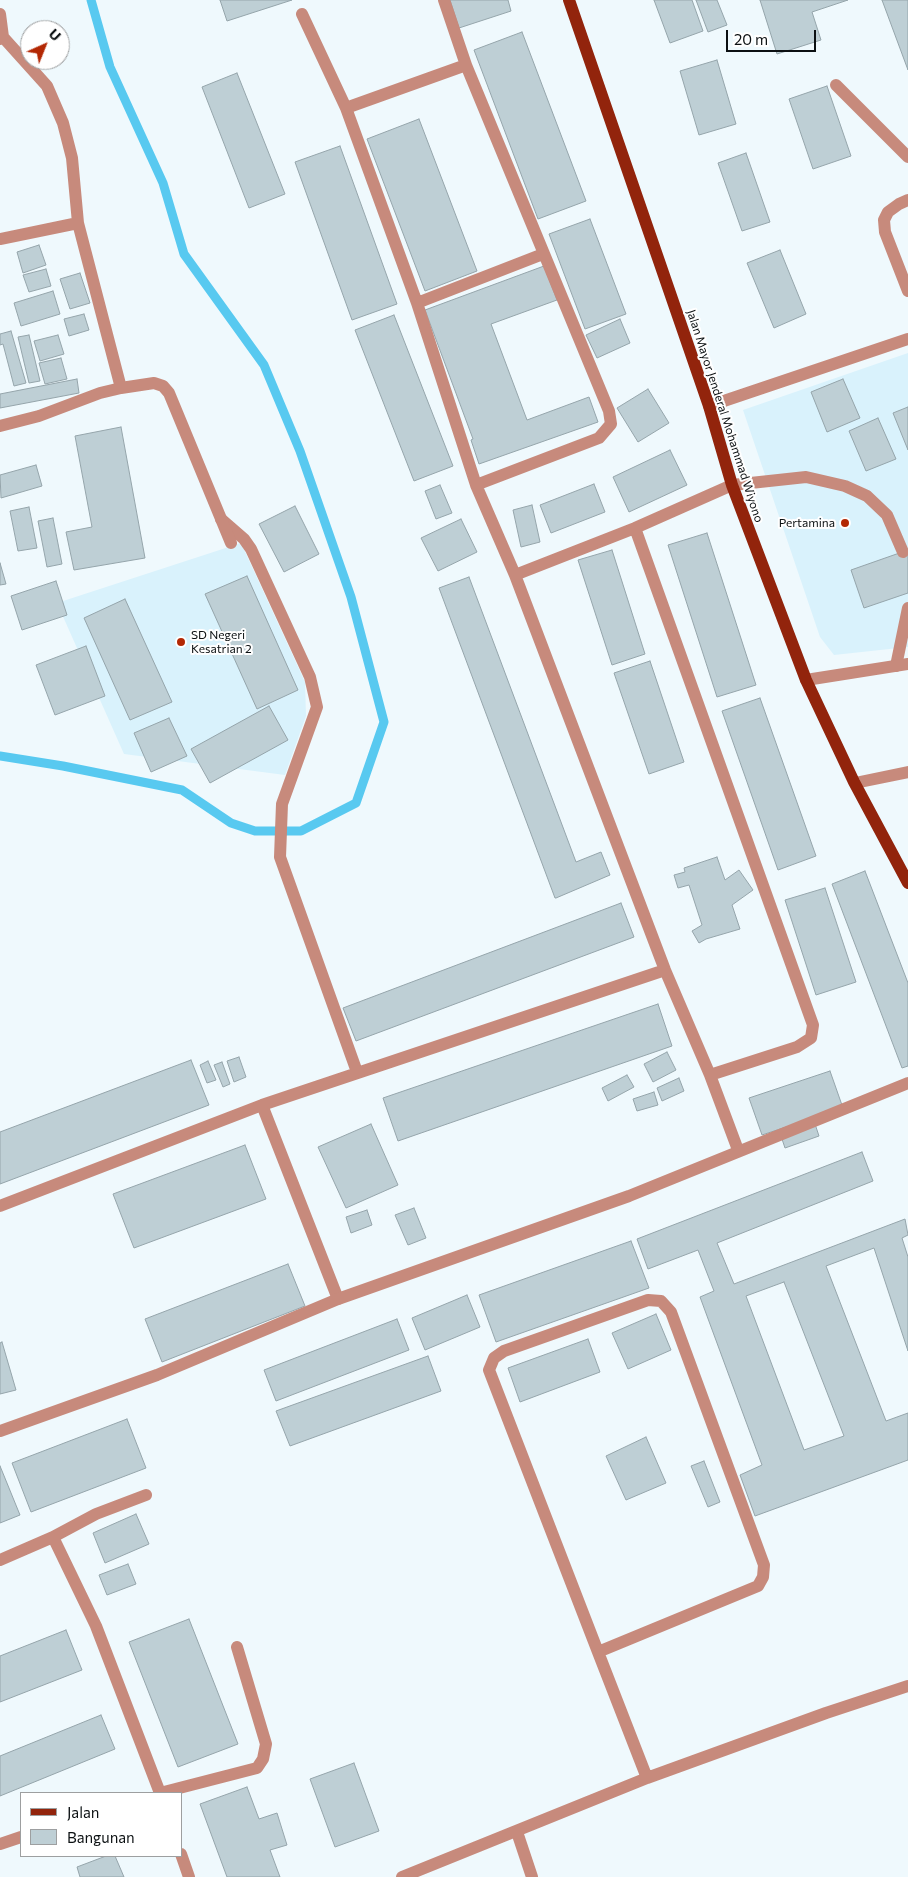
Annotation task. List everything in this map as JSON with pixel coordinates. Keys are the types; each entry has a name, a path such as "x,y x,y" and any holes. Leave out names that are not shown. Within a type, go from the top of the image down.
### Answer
{"main road":[{"name":"Jalan Mayor Jenderal Mohammad Wiyono","path":"569,0 708,406 732,485 806,680 855,783 908,883"}],"street":[{"path":"444,0 466,64 609,411 611,424 598,438 476,485"},
{"path":"0,14 2,38 47,86 63,123 72,158 78,223 121,388"},
{"path":"302,14 346,108 417,304 476,485 514,575 665,970 710,1075 738,1150"},
{"path":"346,108 466,64"},
{"path":"836,85 908,157"},
{"path":"908,200 888,212 884,220 885,232 908,291"},
{"path":"0,238 78,223"},
{"path":"417,304 543,254"},
{"path":"708,406 908,339"},
{"path":"0,426 40,416 100,392 154,383 163,386 169,393 231,543"},
{"path":"514,575 634,528 732,485 806,477 845,486 868,496 887,515 903,552"},
{"path":"221,520 244,539 251,549 310,677 318,707 282,804 280,858 357,1072"},
{"path":"634,528 813,1025 811,1038 797,1047 710,1075"},
{"path":"806,680 902,665 908,608"},
{"path":"855,783 908,772"},
{"path":"0,1206 262,1105 665,970"},
{"path":"0,1431 157,1375 338,1299 629,1196 908,1082"},
{"path":"262,1105 338,1299"},
{"path":"598,1652 758,1586 763,1576 764,1565 758,1547 671,1312 661,1301 648,1300 504,1351 494,1358 489,1370 598,1652 647,1778"},
{"path":"0,1560 53,1537 96,1514 146,1495"},
{"path":"53,1537 96,1626 160,1792"},
{"path":"164,1792 257,1768 263,1759 266,1744 237,1646"},
{"path":"402,1877 647,1778 826,1713 908,1686"},
{"path":"517,1832 532,1877"},
{"path":"0,1844 20,1837"},
{"path":"182,1857 190,1877"}],"shaded area":[{"name":"Pertamina","path":"908,353 908,647 834,655 820,637 743,410"},
{"name":"SD Negeri Kesatrian 2","path":"241,543 305,682 306,716 285,775 124,754 57,603"}],"building":[{"path":"220,0 292,0 227,21"},
{"path":"450,0 508,0 511,11 459,28"},
{"path":"654,0 692,0 703,31 670,43"},
{"path":"696,0 717,0 727,25 708,32"},
{"path":"760,0 848,0 812,12 821,40 777,54"},
{"path":"882,0 908,0 908,70"},
{"path":"522,32 586,201 538,219 474,50"},
{"path":"717,60 736,124 699,135 680,71"},
{"path":"237,73 285,194 249,208 202,87"},
{"path":"827,86 851,156 813,169 789,99"},
{"path":"419,119 477,271 425,291 367,139"},
{"path":"340,146 397,304 352,320 295,162"},
{"path":"746,153 770,222 742,231 718,163"},
{"path":"590,219 626,314 585,329 549,234"},
{"path":"39,245 46,265 23,273 17,252"},
{"path":"780,250 806,314 774,328 747,263"},
{"path":"544,266 557,300 491,324 527,420 589,397 598,422 479,464 471,440 473,439 425,310"},
{"path":"46,269 51,286 29,292 23,275"},
{"path":"80,273 90,303 70,309 60,279"},
{"path":"53,291 60,314 21,326 14,303"},
{"path":"84,314 89,330 69,336 64,319"},
{"path":"394,315 453,466 414,481 355,330"},
{"path":"620,319 630,343 597,358 586,335"},
{"path":"11,331 26,383 14,386 3,344 0,345 0,334"},
{"path":"29,335 40,381 29,383 18,337"},
{"path":"58,335 64,354 40,361 34,341"},
{"path":"61,358 67,379 45,384 39,363"},
{"path":"77,379 79,393 0,408 0,394"},
{"path":"843,379 860,418 827,432 811,392"},
{"path":"648,389 669,423 638,442 617,408"},
{"path":"908,407 908,450 893,413"},
{"path":"878,418 896,459 866,471 849,431"},
{"path":"121,427 145,558 74,570 66,532 92,527 75,436"},
{"path":"670,450 687,485 629,512 613,477"},
{"path":"36,465 42,486 1,498 0,475"},
{"path":"594,484 605,512 551,533 540,505"},
{"path":"440,485 452,513 436,519 425,491"},
{"path":"532,505 540,542 521,547 513,510"},
{"path":"295,506 319,554 284,572 259,524"},
{"path":"29,507 37,548 18,551 10,511"},
{"path":"53,518 62,564 47,567 38,521"},
{"path":"461,519 477,552 438,571 421,538"},
{"path":"707,533 756,685 717,697 668,545"},
{"path":"612,550 645,654 612,665 578,560"},
{"path":"908,550 908,593 864,608 851,570"},
{"path":"0,563 6,584 0,585"},
{"path":"247,576 298,690 257,709 205,594"},
{"path":"469,577 576,862 601,852 610,875 556,898 439,588"},
{"path":"56,581 67,615 22,630 11,596"},
{"path":"125,599 172,702 130,720 84,618"},
{"path":"86,646 105,696 55,715 36,665"},
{"path":"650,661 684,762 649,774 614,673"},
{"path":"760,698 816,856 778,870 722,711"},
{"path":"269,706 288,740 210,783 191,749"},
{"path":"169,718 187,756 151,772 134,733"},
{"path":"717,857 725,880 739,870 753,890 732,905 740,929 706,939 699,943 692,931 702,925 689,885 678,888 674,875 685,872 684,868"},
{"path":"865,871 908,983 908,1066 902,1068 832,884"},
{"path":"825,888 856,982 816,995 785,900"},
{"path":"621,903 634,937 356,1041 343,1008"},
{"path":"658,1004 672,1046 398,1141 383,1098"},
{"path":"667,1052 676,1070 653,1082 644,1064"},
{"path":"239,1057 246,1077 234,1082 227,1061"},
{"path":"191,1060 209,1105 0,1184 0,1132"},
{"path":"208,1061 216,1080 207,1083 200,1065"},
{"path":"222,1062 230,1084 223,1087 214,1065"},
{"path":"830,1071 843,1108 762,1135 749,1098"},
{"path":"627,1075 634,1087 608,1101 602,1088"},
{"path":"679,1078 684,1091 662,1101 657,1088"},
{"path":"654,1092 658,1105 637,1111 633,1099"},
{"path":"371,1124 398,1185 346,1208 318,1147"},
{"path":"815,1124 819,1136 785,1148 781,1136"},
{"path":"245,1145 266,1199 134,1248 113,1194"},
{"path":"862,1152 873,1181 717,1243 734,1284 905,1219 908,1235 902,1238 908,1257 908,1351 874,1248 826,1266 886,1421 908,1413 908,1460 755,1516 740,1475 762,1465 700,1297 714,1291 698,1250 648,1269 637,1239","holes":["784,1282 844,1436 804,1450 746,1296"]},
{"path":"414,1208 426,1238 408,1245 395,1215"},
{"path":"367,1210 372,1225 351,1233 346,1217"},
{"path":"631,1241 649,1288 496,1342 479,1295"},
{"path":"288,1264 305,1306 162,1362 145,1319"},
{"path":"467,1295 480,1327 425,1350 412,1318"},
{"path":"656,1314 671,1350 628,1369 612,1333"},
{"path":"397,1319 409,1350 276,1401 264,1370"},
{"path":"588,1339 600,1372 520,1402 508,1368"},
{"path":"2,1342 16,1390 0,1394 0,1343"},
{"path":"428,1356 441,1391 290,1446 276,1411"},
{"path":"127,1419 146,1468 31,1512 12,1463"},
{"path":"646,1437 666,1483 626,1500 606,1456"},
{"path":"704,1461 720,1502 708,1507 691,1466"},
{"path":"0,1466 20,1515 0,1523"},
{"path":"136,1514 149,1544 105,1563 93,1533"},
{"path":"128,1564 136,1584 107,1595 99,1575"},
{"path":"189,1619 238,1744 178,1767 129,1642"},
{"path":"66,1630 82,1670 0,1702 0,1656"},
{"path":"101,1715 115,1749 0,1796 0,1756"},
{"path":"354,1763 379,1831 335,1847 310,1779"},
{"path":"247,1787 259,1819 277,1813 287,1845 270,1850 280,1877 227,1877 200,1804"},
{"path":"103,1857 115,1857 124,1877 80,1877 77,1867"}],"waterway":[{"path":"0,756 63,766 182,790 231,823 255,831 301,831 356,803 384,722 351,597 300,451 264,365 184,254 163,183 110,67 91,0"}],"place":[{"name":"Pertamina","path":"845,523"},
{"name":"SD Negeri Kesatrian 2","path":"181,642"}]}
